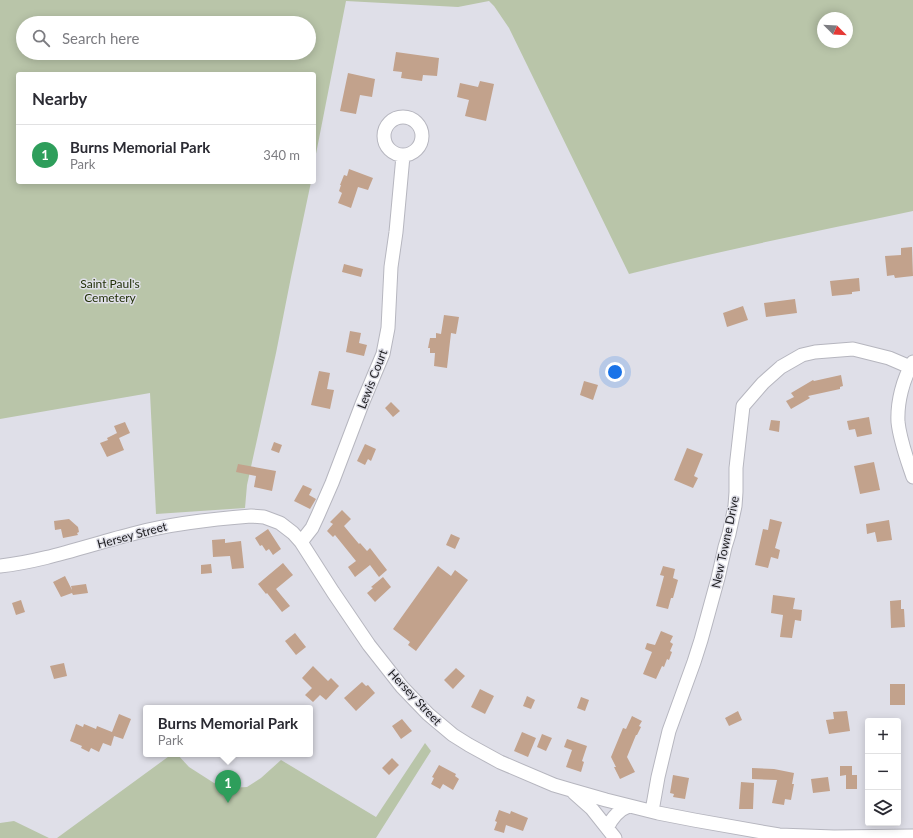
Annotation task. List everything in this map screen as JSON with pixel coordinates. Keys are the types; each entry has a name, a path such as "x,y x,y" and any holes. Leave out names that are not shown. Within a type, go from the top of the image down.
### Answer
{"street":[{"name":"Lewis Court","path":"301,542 312,528 332,483 383,354 388,328 391,267 396,232 403,156"},
{"name":"New Towne Drive","path":"652,812 658,777 669,731 697,655 729,534 735,506 736,468 743,406 763,383 781,367 802,355 814,352 853,349 912,364"},
{"path":"912,364 904,381 898,411 898,422 902,444 913,477"},
{"name":"Hersey Street","path":"0,566 79,549 167,525 251,516 264,518 280,523 293,533 301,542 332,592 369,645 402,687 428,714 453,735 481,752 554,785 652,812 779,834 834,837 913,836"},
{"path":"571,790 587,804 611,833"},
{"path":"611,833 614,817 620,810 628,806"}],"green space":[{"name":"Saint Paul's Cemetery","path":"0,0 913,0 913,211 735,249 629,274 509,28 489,1 458,7 346,1 316,154 316,72 16,72 16,184 311,184 247,485 245,508 156,514 150,393 0,419"},
{"path":"425,743 431,751 376,838 57,838 168,757 180,757 189,767 214,783 230,788 247,787 261,778 281,760 376,817"},
{"path":"14,821 49,838 0,838 0,823"}],"building":[{"path":"396,52 439,58 437,76 423,75 422,81 401,78 402,72 393,71"},
{"path":"348,73 375,79 372,97 360,95 356,114 340,111"},
{"path":"480,81 494,84 486,121 465,116 469,100 457,97 460,83 478,87"},
{"path":"349,169 373,178 368,190 358,187 351,208 338,203 342,193 339,191 340,185 344,175 347,176"},
{"path":"912,247 913,276 895,278 894,275 887,276 885,256 901,255 901,248"},
{"path":"344,264 363,269 361,277 342,272"},
{"path":"859,278 860,291 852,292 852,294 832,296 830,281"},
{"path":"795,299 797,313 766,317 764,303"},
{"path":"743,306 748,320 727,327 723,313"},
{"path":"444,315 459,317 456,334 451,333 447,368 434,366 435,353 430,353 430,348 428,348 430,338 436,338 436,333 441,334"},
{"path":"350,331 361,333 359,343 367,345 364,356 346,352"},
{"path":"319,371 330,373 327,389 334,390 330,409 311,405"},
{"path":"841,375 843,386 840,387 840,389 808,396 810,398 791,409 786,401 794,397 791,393 813,380"},
{"path":"584,381 598,385 593,400 580,395"},
{"path":"391,402 400,411 393,417 385,408"},
{"path":"869,417 872,434 857,437 855,429 849,430 847,421"},
{"path":"771,420 780,421 779,432 769,430"},
{"path":"125,422 130,433 119,438 114,426"},
{"path":"117,433 124,450 107,457 100,443 108,440 107,438"},
{"path":"274,442 282,445 279,453 271,450"},
{"path":"365,444 376,449 371,461 368,459 365,465 357,461"},
{"path":"687,448 703,454 694,476 698,478 693,488 674,480"},
{"path":"874,462 880,490 860,494 854,466"},
{"path":"238,464 276,471 272,491 254,487 256,476 236,472"},
{"path":"303,485 312,489 309,495 316,499 310,509 294,501"},
{"path":"342,510 351,519 344,526 367,551 370,548 387,570 379,577 370,565 355,577 348,567 356,561 335,535 333,537 327,531 333,524 330,522"},
{"path":"69,519 78,527 79,532 77,533 78,535 63,538 61,529 55,530 54,521"},
{"path":"770,519 782,522 775,548 780,550 778,559 771,557 768,568 755,565 763,529 768,530"},
{"path":"889,520 892,540 877,542 875,532 867,534 866,524"},
{"path":"268,529 281,549 273,555 269,549 266,551 262,545 260,546 255,538"},
{"path":"451,534 460,538 455,549 446,545"},
{"path":"225,539 225,543 241,541 244,568 232,569 230,556 213,557 212,540"},
{"path":"283,563 293,575 276,589 290,606 282,612 258,584"},
{"path":"211,564 212,573 201,574 201,565"},
{"path":"438,566 451,576 455,570 468,580 416,651 408,645 410,642 393,629"},
{"path":"663,566 675,569 673,578 678,580 668,609 656,606 664,576 660,575"},
{"path":"65,576 72,590 71,586 86,584 88,593 73,595 72,593 61,597 53,582"},
{"path":"383,577 391,587 375,602 367,593 373,588 371,587"},
{"path":"773,595 795,598 793,609 802,610 801,621 795,620 792,638 780,637 783,615 771,613"},
{"path":"21,600 25,612 16,615 12,603"},
{"path":"901,600 901,609 904,609 905,627 891,628 890,601"},
{"path":"661,631 673,636 670,642 673,644 670,651 672,652 669,660 667,659 664,667 662,666 656,679 643,674 652,652 645,649 647,643 655,645"},
{"path":"295,633 306,647 296,655 285,641"},
{"path":"64,663 67,676 54,679 50,666"},
{"path":"313,666 328,681 331,678 339,686 326,700 320,695 313,702 305,695 312,688 302,678"},
{"path":"456,668 465,676 453,689 444,680"},
{"path":"362,682 366,686 368,685 375,693 356,711 344,698"},
{"path":"890,684 905,684 905,705 890,705"},
{"path":"480,689 494,696 485,714 471,707"},
{"path":"527,696 535,700 531,709 523,706"},
{"path":"581,697 589,700 585,711 577,708"},
{"path":"738,711 742,720 729,726 725,718"},
{"path":"847,711 850,731 829,734 826,720 834,719 833,712"},
{"path":"119,714 131,719 123,739 114,736 111,746 103,743 99,752 91,748 89,752 81,748 82,746 70,741 76,724 83,727 84,724 96,729 97,726 112,732"},
{"path":"632,716 642,721 639,726 641,727 627,757 635,772 620,779 611,757 623,728 626,729"},
{"path":"402,719 412,731 401,739 392,726"},
{"path":"522,732 536,738 528,757 514,751"},
{"path":"542,734 552,738 546,751 537,747"},
{"path":"567,739 587,746 582,761 584,762 581,772 566,767 572,750 564,747"},
{"path":"392,758 399,765 389,775 382,768"},
{"path":"439,765 456,774 455,776 459,779 453,790 443,784 440,789 431,784 434,778 432,777"},
{"path":"840,766 852,766 852,775 857,775 857,789 846,789 846,775 840,776"},
{"path":"752,768 774,769 794,773 792,784 794,784 791,800 785,799 784,805 772,803 777,780 752,779"},
{"path":"673,775 689,778 685,799 673,797 674,794 670,793"},
{"path":"828,777 830,791 813,793 811,779"},
{"path":"741,782 754,783 753,809 739,809"},
{"path":"499,810 510,814 511,811 528,818 523,831 506,825 504,833 494,830 497,822 495,821"}],"place":[{"name":"Burns Memorial Park","path":"228,803"}]}
